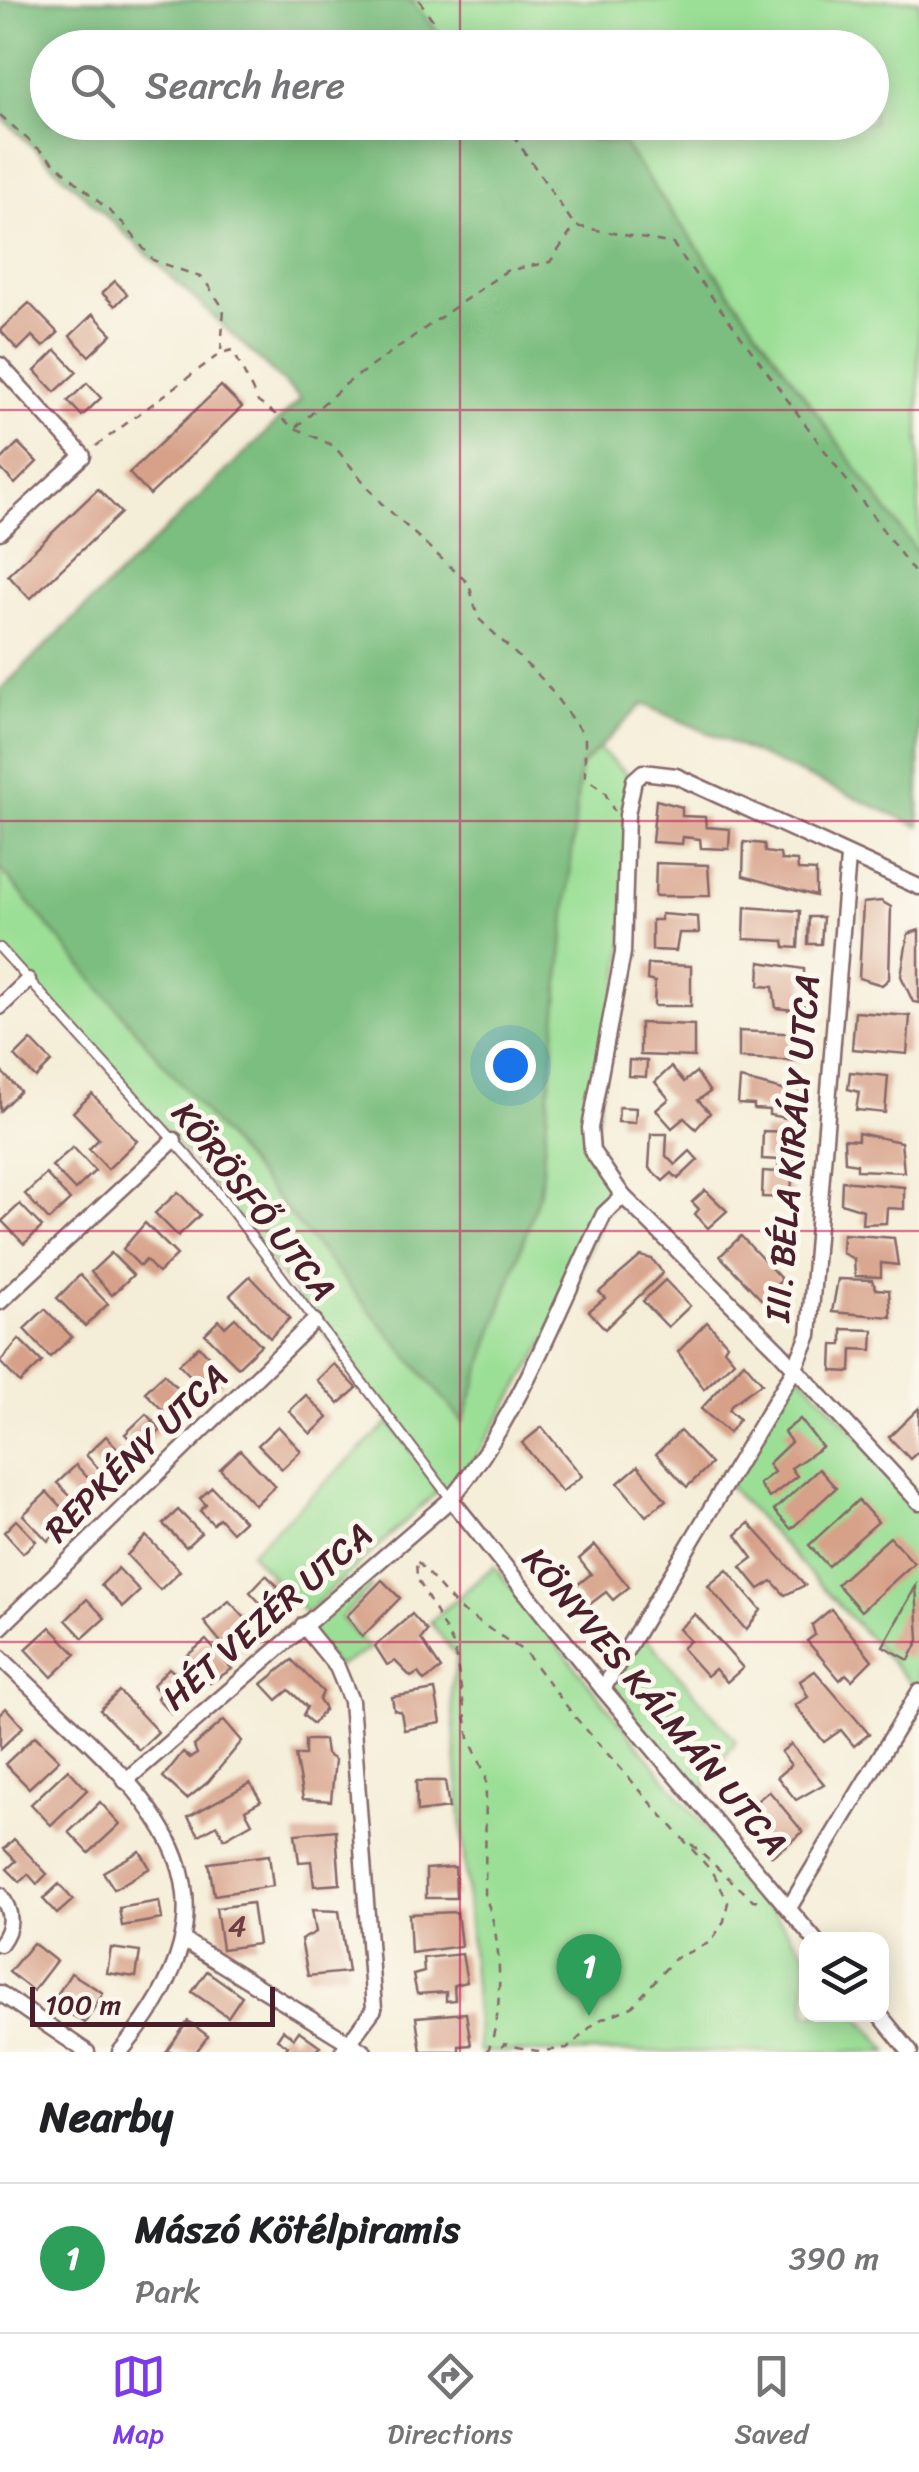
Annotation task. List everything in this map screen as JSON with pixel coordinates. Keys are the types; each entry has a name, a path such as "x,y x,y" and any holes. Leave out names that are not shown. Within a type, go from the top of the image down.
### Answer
{"street":[{"path":"0,365 83,456 0,532"},
{"path":"919,888 676,776 643,772 634,780 627,815 623,953 590,1128 592,1151 623,1196 794,1368 919,1502"},
{"name":"III. BÉLA KIRÁLY UTCA","path":"603,1689 794,1368 809,1335 848,858"},
{"path":"0,1007 28,980"},
{"path":"0,1302 174,1140"},
{"name":"HÉT VEZÉR UTCA","path":"125,1781 451,1499 490,1451 526,1388 604,1214 623,1196"},
{"name":"REPKÉNY UTCA","path":"0,1628 314,1321"},
{"name":"KÖNYVES KÁLMÁN UTCA","path":"451,1499 603,1689 808,1932"},
{"path":"303,1625 337,1667 352,1701 374,2009 345,2047"},
{"path":"0,1657 150,1808 178,1854 189,1895 183,1940 148,2018 120,2052"},
{"path":"789,1908 919,1692"},
{"path":"0,1895 11,1916 9,1933 0,1944"},
{"path":"183,1940 345,2047 364,2052"},
{"path":"0,1993 86,2052"},
{"path":"885,2022 910,2052"}],"lane":[{"name":"KÖRÖSFŐ UTCA","path":"0,948 204,1172 451,1499"}],"path":[{"path":"419,0 440,30"},
{"path":"0,115 123,223 153,260 203,278 224,310 220,352"},
{"path":"516,140 575,226 673,244 919,578"},
{"path":"295,428 346,384 506,271 550,262 575,226"},
{"path":"83,456 220,352 233,350 258,402 295,428 334,446 380,503 468,584 478,618 544,681 585,737 585,778 604,790 610,809 627,815"},
{"path":"487,2052 501,2002 493,1914 485,1897 486,1776 470,1738 454,1646 417,1578 416,1560 458,1609 525,1652 574,1717 724,1886 728,1902 724,1921 711,1942 674,1959 632,2006 598,2021 567,2049 537,2051 504,2044 498,2052"},
{"path":"682,1837 753,1900 765,1901 778,1895"}],"green space":[{"path":"0,0 410,0 436,30 30,30 30,140 593,140 623,144 919,555 919,826 643,704 580,767 540,1191 463,1422 0,868 0,690 301,399 0,116"},
{"path":"410,0 919,0 919,555 623,144 593,140 889,140 889,30 436,30"},
{"path":"282,418 585,737 634,780 623,953 592,1151 623,1196 604,1214 555,1326 451,1499 203,1173 0,948 0,690"},
{"path":"795,1368 919,1502 919,1692 726,1483"},
{"path":"390,1422 436,1484 435,1494 306,1613 250,1553"},
{"path":"494,1566 799,1944 799,2022 864,2022 889,2052 479,2052 451,1689 457,1657 430,1622"},
{"path":"360,1574 371,1587 341,1618 370,1649 337,1667 303,1625"},
{"path":"639,1629 736,1741 697,1799 603,1689"}],"building":[{"path":"115,281 127,294 115,306 102,293"},
{"path":"29,303 58,333 43,347 32,336 18,350 0,330"},
{"path":"93,314 112,334 89,356 70,336"},
{"path":"56,350 77,372 55,392 35,371"},
{"path":"87,383 101,398 82,416 68,401"},
{"path":"221,386 242,407 150,495 129,473"},
{"path":"18,443 37,462 15,484 0,468 0,461"},
{"path":"98,489 121,513 30,599 8,575"},
{"path":"656,800 682,807 682,816 705,817 706,827 730,829 729,849 701,848 700,839 683,837 682,844 652,842"},
{"path":"744,842 764,844 765,852 780,854 781,860 797,861 798,870 816,871 816,896 743,876"},
{"path":"656,863 708,865 710,896 655,896"},
{"path":"881,901 891,907 889,979 882,985 859,978 863,903"},
{"path":"745,907 800,911 798,948 785,947 784,941 744,939"},
{"path":"661,914 698,917 699,933 679,933 676,951 652,950 652,920 661,920"},
{"path":"809,917 823,917 821,944 808,944"},
{"path":"919,930 919,1003 913,1002 901,976 908,934"},
{"path":"760,962 804,969 804,1011 776,1008 773,987 759,986"},
{"path":"648,964 691,966 691,1006 654,1006 655,982 647,980"},
{"path":"855,1012 910,1016 907,1054 852,1049"},
{"path":"640,1023 694,1025 694,1057 640,1055"},
{"path":"739,1031 802,1034 802,1061 739,1058"},
{"path":"31,1040 52,1062 36,1078 15,1056"},
{"path":"629,1060 647,1061 646,1077 628,1076"},
{"path":"671,1067 684,1082 696,1072 710,1092 698,1100 710,1113 696,1129 684,1118 672,1128 656,1110 669,1099 655,1082"},
{"path":"0,1070 20,1091 0,1111"},
{"path":"850,1072 888,1076 885,1113 856,1110 859,1092 848,1089"},
{"path":"740,1079 798,1094 797,1120 769,1115 769,1110 754,1109 754,1105 738,1104"},
{"path":"92,1094 137,1141 108,1169 89,1149 99,1139 73,1112"},
{"path":"619,1107 636,1108 635,1123 618,1122"},
{"path":"763,1131 794,1132 791,1198 762,1197 763,1171 778,1172 779,1160 762,1159"},
{"path":"858,1133 901,1142 904,1172 857,1170 857,1164 845,1162 844,1139 858,1140"},
{"path":"651,1134 667,1134 666,1156 675,1165 690,1151 698,1160 678,1179 672,1173 663,1181 649,1168"},
{"path":"73,1147 95,1171 75,1190 52,1166"},
{"path":"46,1174 70,1200 49,1220 25,1194"},
{"path":"842,1181 904,1187 904,1209 887,1208 886,1223 862,1224 863,1210 841,1203"},
{"path":"705,1190 727,1211 708,1228 695,1214 699,1209 692,1202"},
{"path":"178,1192 200,1215 178,1236 155,1213"},
{"path":"20,1204 42,1227 24,1244 2,1221"},
{"path":"145,1223 177,1255 158,1273 146,1260 140,1266 123,1249"},
{"path":"843,1234 894,1238 898,1265 881,1263 881,1277 855,1276 854,1259 842,1253"},
{"path":"741,1236 782,1280 761,1299 720,1256"},
{"path":"111,1253 133,1275 112,1295 91,1272"},
{"path":"641,1256 652,1259 663,1273 605,1329 589,1311 605,1298 599,1292"},
{"path":"80,1275 108,1304 85,1326 57,1298"},
{"path":"250,1276 290,1318 270,1338 230,1295"},
{"path":"838,1279 872,1280 876,1289 889,1290 891,1317 832,1312"},
{"path":"665,1280 690,1306 668,1327 643,1301"},
{"path":"45,1309 72,1337 50,1357 24,1329"},
{"path":"235,1318 261,1345 238,1367 205,1334 219,1320 225,1327"},
{"path":"707,1322 727,1344 724,1349 734,1361 704,1389 678,1352"},
{"path":"842,1329 873,1330 872,1350 852,1349 851,1372 832,1371 833,1345 842,1345"},
{"path":"19,1339 42,1362 20,1383 0,1362"},
{"path":"199,1346 228,1377 209,1395 179,1364"},
{"path":"744,1362 762,1383 732,1404 729,1410 739,1419 729,1433 701,1409"},
{"path":"334,1364 357,1388 339,1404 317,1380"},
{"path":"164,1374 191,1403 173,1421 145,1392"},
{"path":"306,1395 328,1418 311,1434 289,1411"},
{"path":"919,1408 919,1451 910,1459 889,1437"},
{"path":"146,1414 161,1430 140,1450 125,1434"},
{"path":"800,1419 822,1447 791,1468 797,1476 769,1498 759,1484 774,1472 768,1464 791,1442 784,1432"},
{"path":"278,1426 301,1451 282,1469 258,1445"},
{"path":"542,1427 582,1476 562,1492 522,1443"},
{"path":"680,1431 711,1464 687,1487 656,1454"},
{"path":"106,1436 134,1466 122,1477 108,1462 100,1470 86,1455"},
{"path":"240,1450 275,1486 255,1505 220,1469"},
{"path":"76,1465 98,1489 80,1506 57,1483"},
{"path":"638,1466 666,1500 646,1516 618,1483"},
{"path":"819,1469 836,1488 791,1529 774,1510"},
{"path":"212,1487 244,1521 232,1532 219,1518 213,1524 200,1511 206,1505 200,1498"},
{"path":"47,1492 71,1518 48,1541 23,1515"},
{"path":"858,1500 878,1522 828,1566 809,1545"},
{"path":"178,1510 201,1533 186,1547 163,1524"},
{"path":"16,1520 36,1541 23,1553 4,1532"},
{"path":"749,1523 805,1585 785,1595 772,1581 759,1589 741,1567 753,1558 736,1535"},
{"path":"146,1536 180,1571 160,1590 127,1555"},
{"path":"890,1537 914,1563 861,1611 837,1584"},
{"path":"595,1545 629,1587 613,1600 606,1592 585,1608 571,1590 591,1574 579,1559"},
{"path":"118,1568 140,1591 123,1607 101,1585"},
{"path":"727,1570 761,1610 746,1630 708,1586"},
{"path":"266,1575 293,1601 275,1619 250,1592"},
{"path":"382,1580 400,1598 362,1637 347,1616"},
{"path":"916,1586 919,1640 909,1660 883,1646"},
{"path":"87,1599 105,1618 83,1638 66,1620"},
{"path":"229,1601 261,1635 245,1650 236,1646 229,1652 204,1622"},
{"path":"831,1609 872,1660 852,1680 846,1674 840,1680 807,1641 815,1635 812,1625"},
{"path":"412,1614 427,1631 421,1639 441,1669 424,1681 418,1673 411,1677 395,1661 387,1665 375,1646"},
{"path":"695,1614 743,1668 727,1682 715,1669 707,1676 682,1648 690,1641 679,1629"},
{"path":"50,1627 76,1654 52,1677 26,1649"},
{"path":"206,1640 232,1669 210,1683 195,1676 184,1658"},
{"path":"292,1660 323,1692 319,1700 325,1709 313,1724 303,1715 307,1707 289,1690 277,1700 262,1684"},
{"path":"169,1668 196,1691 172,1714 157,1698 160,1693 153,1685"},
{"path":"815,1671 869,1734 854,1746 841,1730 824,1742 795,1705 808,1697 800,1681"},
{"path":"435,1690 441,1723 404,1730 401,1712 394,1710 392,1697"},
{"path":"119,1691 158,1732 139,1750 100,1710"},
{"path":"6,1708 23,1727 0,1749 0,1714"},
{"path":"224,1720 242,1741 208,1782 187,1799 163,1777 183,1752 190,1758 197,1754 194,1746"},
{"path":"35,1736 59,1760 29,1788 5,1764"},
{"path":"305,1740 324,1740 326,1754 335,1760 331,1801 303,1799 295,1755 305,1755"},
{"path":"791,1744 824,1784 796,1800 777,1777 791,1765 781,1752"},
{"path":"68,1769 87,1790 51,1825 31,1804"},
{"path":"416,1781 445,1781 449,1808 417,1812"},
{"path":"250,1783 261,1801 245,1810 252,1823 224,1839 217,1825 199,1835 188,1817"},
{"path":"769,1791 803,1832 772,1856 757,1837 764,1830 747,1809"},
{"path":"100,1802 120,1824 89,1853 69,1832"},
{"path":"336,1830 340,1884 314,1886 311,1861 299,1862 295,1834"},
{"path":"14,1839 47,1874 37,1884 28,1874 20,1882 7,1869 16,1861 4,1849"},
{"path":"140,1851 150,1868 114,1889 103,1872"},
{"path":"269,1855 273,1886 214,1895 209,1863"},
{"path":"455,1867 456,1898 426,1898 426,1869"},
{"path":"59,1884 73,1900 57,1914 43,1899"},
{"path":"159,1901 162,1919 122,1926 119,1908"},
{"path":"252,1903 258,1944 222,1949 216,1908"},
{"path":"312,1910 339,1911 348,1972 308,1976 301,1940 316,1932"},
{"path":"457,1912 461,1946 411,1953 409,1914"},
{"path":"33,1943 56,1961 33,1991 9,1972"},
{"path":"111,1948 140,1952 136,1977 107,1973"},
{"path":"462,1954 467,1982 454,1985 455,2000 446,2001 446,1992 417,1994 413,1975 424,1972 423,1958"},
{"path":"207,1971 242,1996 228,2017 192,1992"},
{"path":"71,1973 103,1993 85,2023 52,2003"},
{"path":"466,2013 471,2045 459,2046 459,2052 421,2052 416,2017"},
{"path":"188,2021 208,2036 196,2052 166,2052"},
{"path":"283,2030 294,2038 299,2031 320,2046 315,2052 284,2052 288,2046 277,2039"}],"place":[{"name":"Mászó Kötélpiramis","path":"589,2016"}]}
